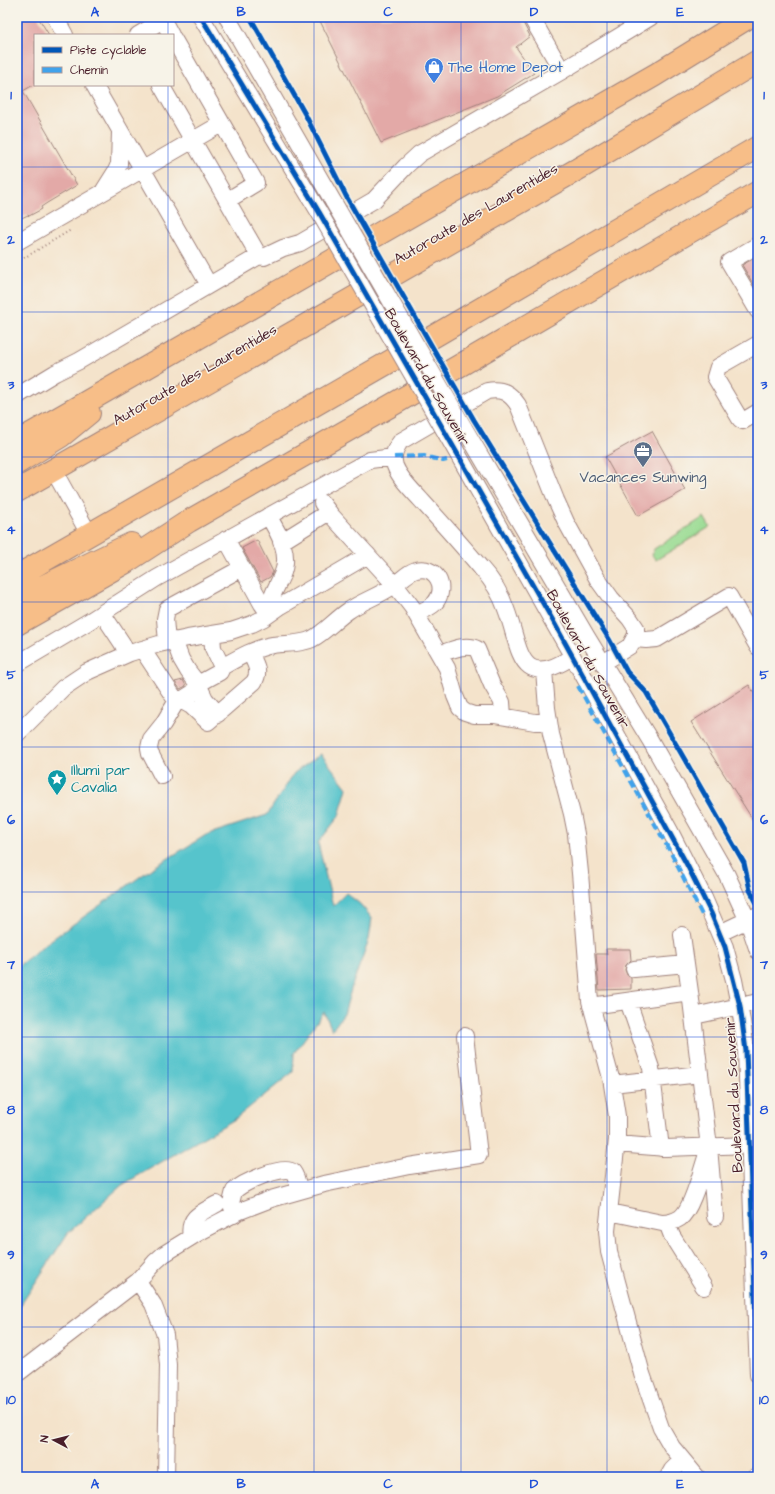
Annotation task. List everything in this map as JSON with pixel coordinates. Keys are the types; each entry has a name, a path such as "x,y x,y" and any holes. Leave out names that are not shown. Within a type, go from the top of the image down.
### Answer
{"highway":[{"path":"17,442 655,75 749,17"},
{"path":"655,75 758,22"},
{"name":"Autoroute des Laurentides","path":"17,491 585,164 758,61"},
{"path":"17,576 443,331 758,147"},
{"path":"17,624 126,562 189,521 758,192"},
{"path":"17,463 61,436 147,368"},
{"path":"17,599 119,549 189,521"}],"street":[{"path":"55,17 64,34"},
{"name":"Boulevard du Souvenir","path":"201,17 319,212 545,606 670,831 704,898 720,934 740,1006 746,1051 758,1375"},
{"name":"Boulevard du Souvenir","path":"227,17 463,426 646,734 753,918 758,951"},
{"path":"531,17 562,71"},
{"path":"17,396 259,256 264,257 300,242 374,200 419,154 562,71 650,17"},
{"path":"140,34 163,20 170,34"},
{"path":"174,40 256,183 228,200"},
{"path":"95,86 209,285"},
{"path":"162,86 259,256"},
{"path":"17,242 221,124"},
{"path":"102,193 119,164 120,130"},
{"path":"758,245 729,262 758,311"},
{"path":"758,344 718,367 715,377 740,419 744,421 758,412"},
{"path":"572,657 558,665 544,670 531,667 523,660 517,648 506,608 495,587 481,568 406,483 397,470 394,457 397,445 408,436 487,391 498,390 510,395 518,405 566,522 606,590 635,625 637,632 635,639 630,646 603,663"},
{"path":"17,664 157,578 226,539 370,460 394,457"},
{"path":"54,470 89,534"},
{"path":"281,542 326,508 395,585 417,614 450,675 455,696 460,708 474,715 502,716 535,722 549,722"},
{"path":"268,516 277,530 285,559 283,573 272,594 269,614"},
{"path":"226,539 269,614"},
{"path":"17,734 58,693 75,680 110,661 142,649 171,641 243,628 259,621 368,555"},
{"path":"218,714 205,698 198,684 181,659 171,641 165,619 167,609 242,568"},
{"path":"162,776 152,758 149,748 151,739 163,724 173,707 194,692 198,684 220,672 222,667 250,653 272,645 311,640 349,610 395,585 408,574 418,570 431,572 439,578 441,589 439,596 433,604 417,614"},
{"path":"635,639 646,640 657,638 729,596 758,647"},
{"path":"102,613 122,643 127,654"},
{"path":"212,634 214,648 222,667"},
{"path":"440,654 460,648 470,647 477,649 492,685 502,702 502,716"},
{"path":"142,649 173,696 192,706 208,722 252,685 257,678 258,669 250,653"},
{"path":"544,670 549,722 576,834 591,1006 612,1084 617,1116 617,1144 607,1231 609,1252 642,1374 661,1428 672,1447 697,1477"},
{"path":"720,934 753,918"},
{"path":"682,935 694,1016 709,1147 715,1216"},
{"path":"634,969 686,964"},
{"path":"591,1006 690,992"},
{"path":"628,1001 649,1060 653,1079 661,1148"},
{"path":"694,1016 758,1002"},
{"path":"17,1374 138,1281 164,1254 191,1237 234,1215 271,1199 299,1190 409,1166 479,1155 465,1036"},
{"path":"612,1084 700,1074"},
{"path":"617,1144 661,1148 750,1145"},
{"path":"610,1212 639,1219 667,1223 680,1218 688,1207 709,1147"},
{"path":"234,1215 231,1203 234,1191 245,1183 276,1171 288,1170 293,1173 296,1177 299,1190"},
{"path":"191,1237 190,1227 195,1217 217,1204"},
{"path":"667,1223 672,1236 704,1288"},
{"path":"138,1281 153,1304 165,1335 168,1365 166,1477"},
{"path":"668,1477 672,1470 682,1460"}],"path":[{"path":"17,262 71,230"}],"green space":[{"path":"704,517 710,527 656,560 652,555 654,549"}],"water":[{"path":"321,754 347,788 339,816 318,843 333,906 346,893 360,904 372,918 369,939 352,986 344,1014 332,1030 324,1012 294,1053 293,1072 235,1119 122,1185 68,1233 20,1306 17,1302 17,967 44,945 151,869 206,835 267,815 294,773"}],"building":[{"path":"17,17 38,17 48,34 34,34 34,85 23,91 77,185 41,207 42,209 17,220"},
{"name":"The Home Depot","path":"318,17 520,17 530,36 516,47 534,73 497,96 381,143"},
{"path":"758,256 758,292 742,265"},
{"path":"652,431 685,490 638,516 605,457"},
{"path":"257,540 273,572 270,577 261,582 242,548"},
{"path":"183,680 186,686 180,689 175,682"},
{"path":"749,685 758,699 758,828 691,722"},
{"path":"606,949 630,949 631,960 626,965 625,970 627,975 631,978 631,989 599,990 596,954 607,954"}],"marked path":[{"path":"394,457 424,456 443,461 447,460"},
{"path":"578,686 672,855 703,917"}],"cycle path":[{"path":"201,17 319,212 552,619 686,863 711,913 725,947 740,1006 746,1051 758,1375"},
{"path":"250,17 306,116 346,196 474,420 609,639 627,672 646,692 744,863 750,890 758,905"}],"place":[{"name":"The Home Depot","path":"434,84"},
{"name":"Vacances Sunwing","path":"643,468"},
{"name":"Illumi par Cavalia","path":"57,796"}]}
